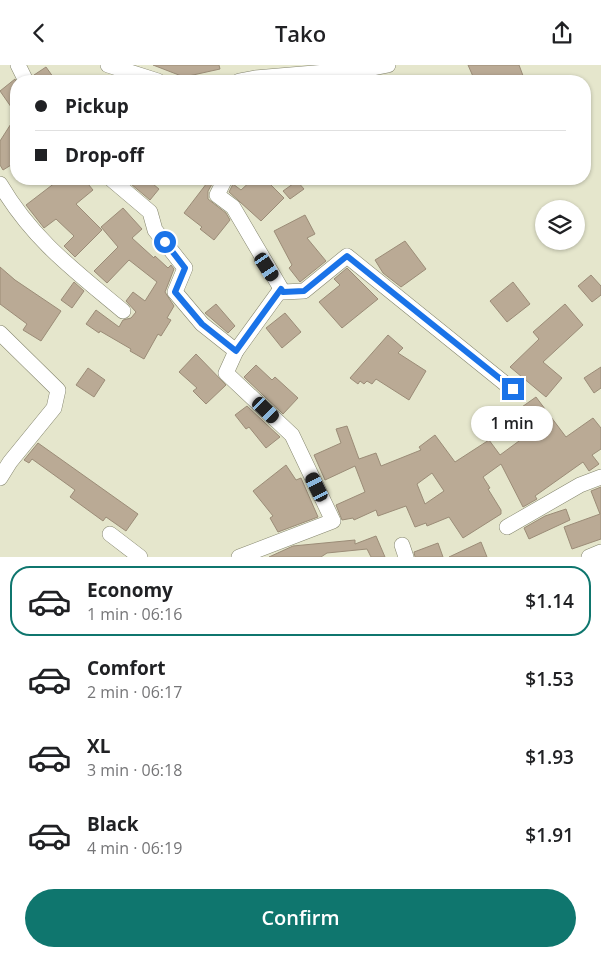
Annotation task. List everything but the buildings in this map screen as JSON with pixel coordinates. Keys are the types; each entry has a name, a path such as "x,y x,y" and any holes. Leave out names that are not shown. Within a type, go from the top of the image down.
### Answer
{"street":[{"path":"108,65 139,75"},
{"path":"286,75 388,65"},
{"path":"0,184 14,207 46,247 122,311"},
{"path":"118,185 150,212 154,229 185,268 175,292 202,324 236,351"},
{"path":"222,185 217,195 233,207 283,292 304,291 347,256 513,389"},
{"path":"239,557 333,521 292,435 226,373 236,351 281,289"},
{"path":"0,333 58,390 54,408 10,462 0,478"},
{"path":"506,527 580,485 601,477"},
{"path":"110,534 140,557"},
{"path":"589,557 601,552"}],"route":[{"path":"165,242 185,268 175,292 202,324 236,351 281,289 283,292 304,291 347,256 513,389"}]}
